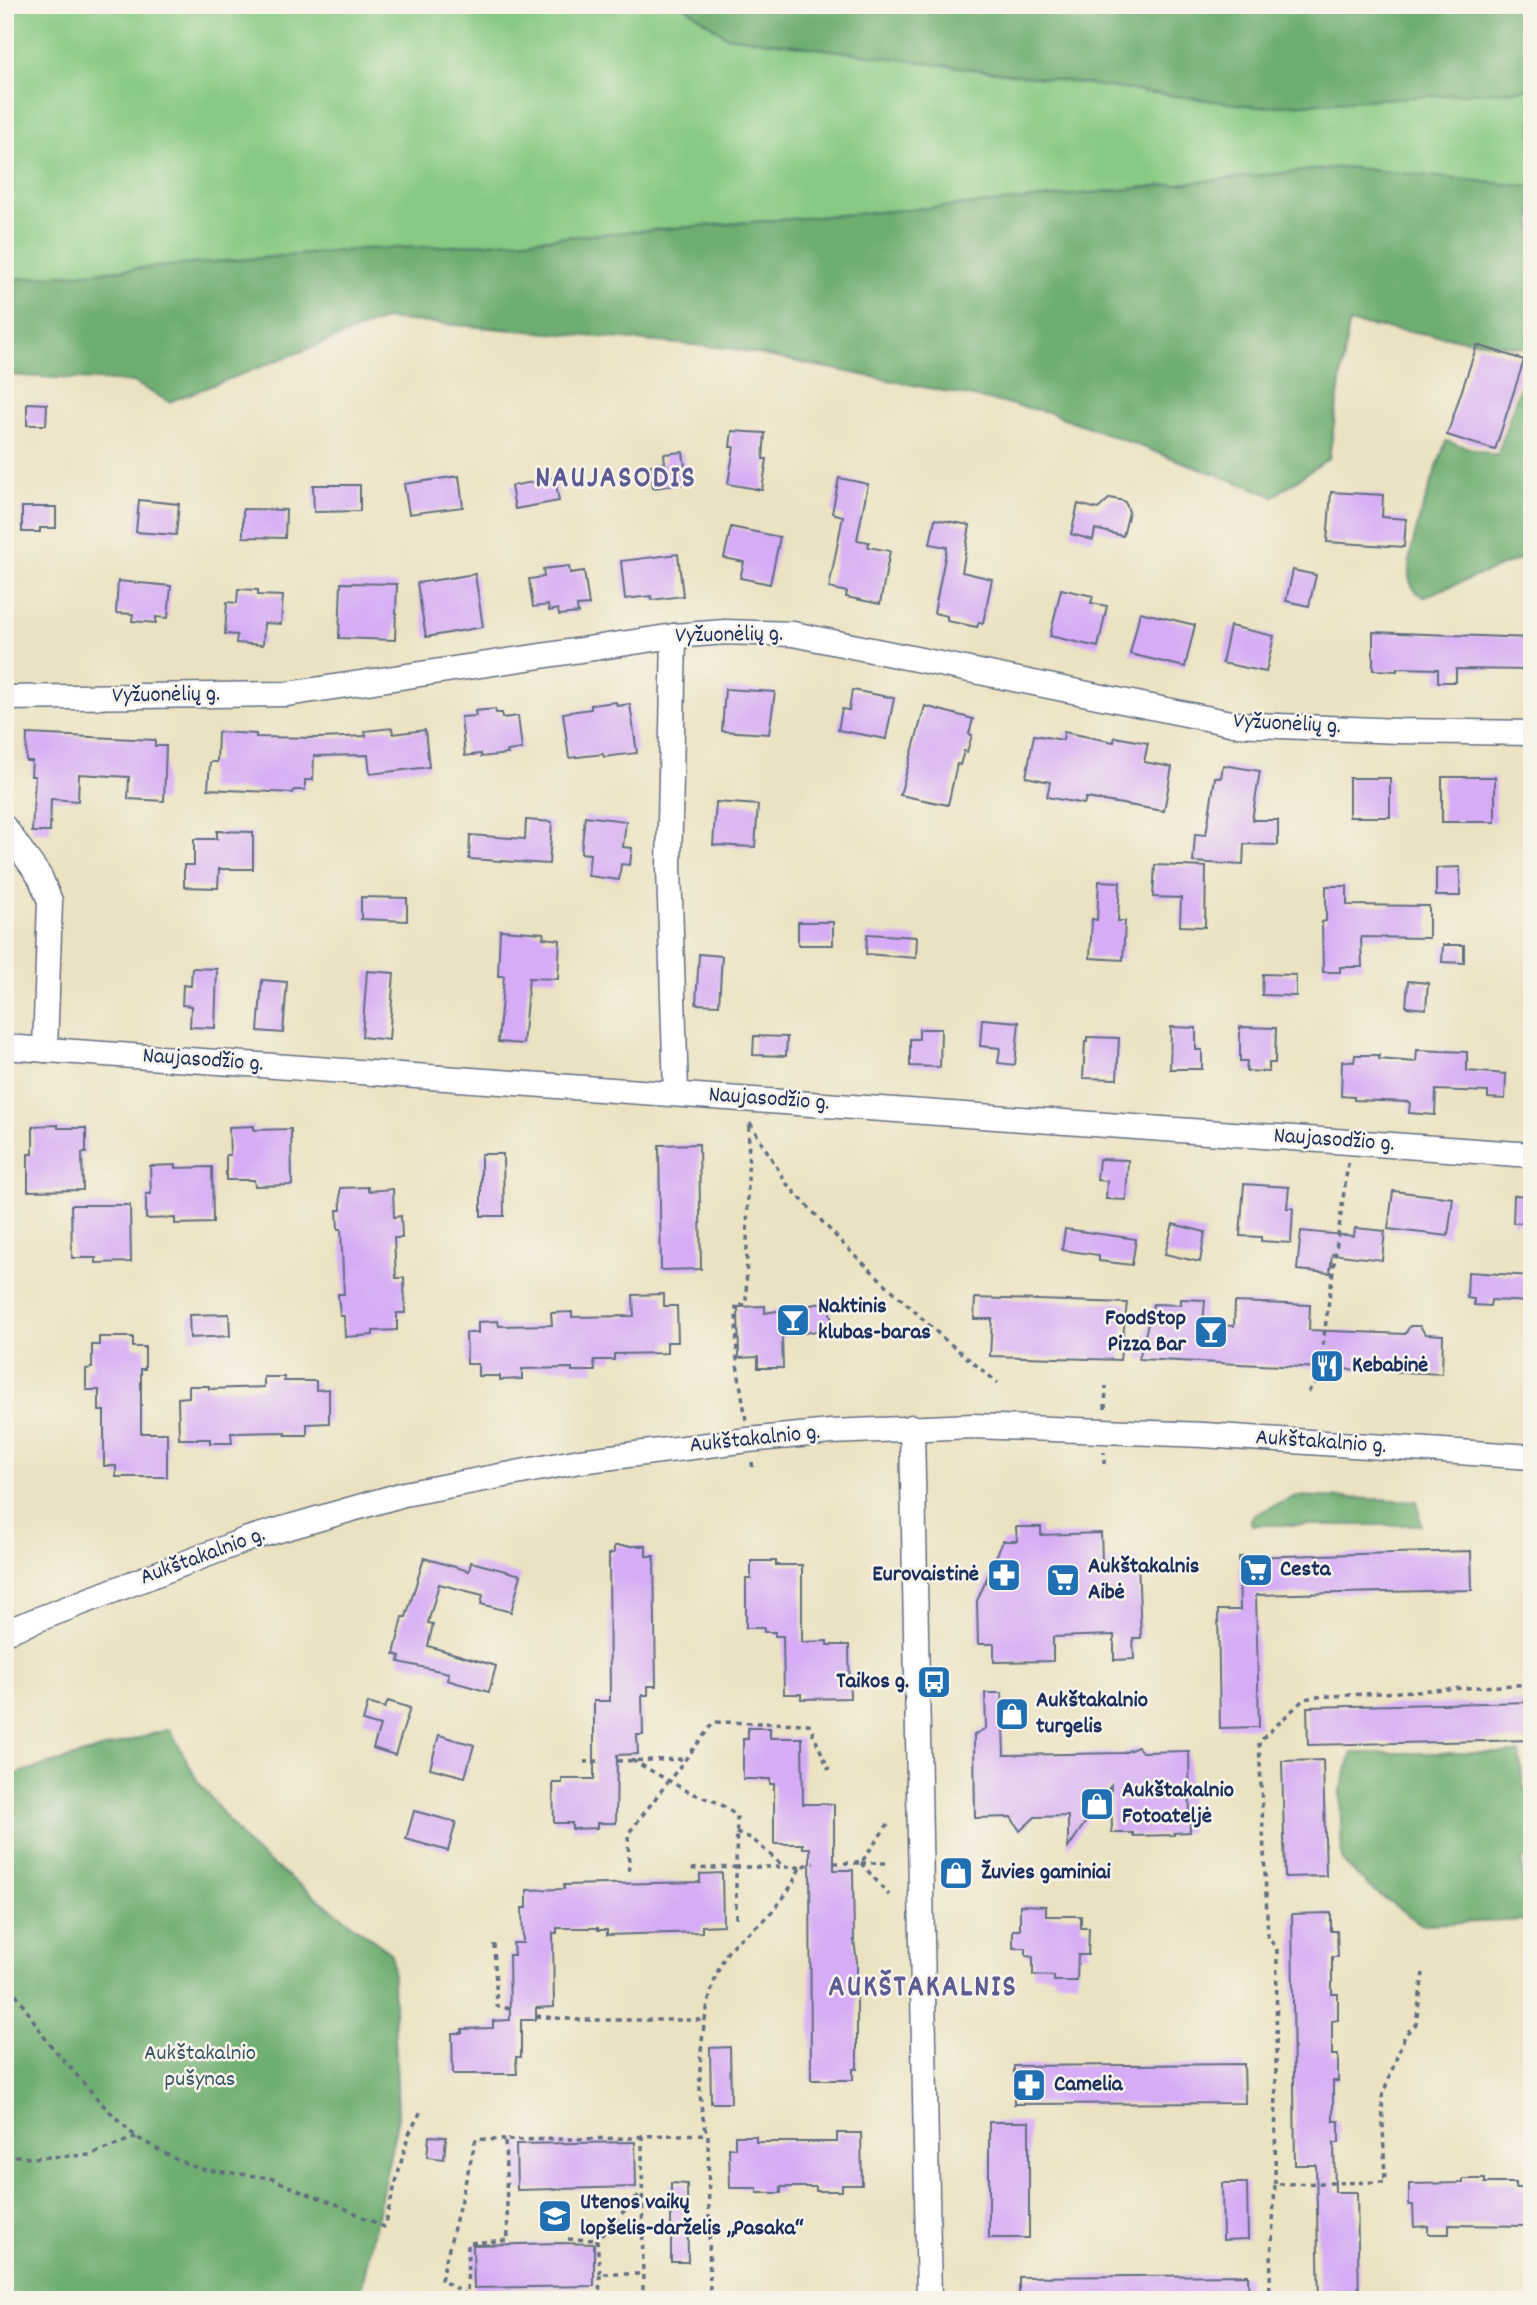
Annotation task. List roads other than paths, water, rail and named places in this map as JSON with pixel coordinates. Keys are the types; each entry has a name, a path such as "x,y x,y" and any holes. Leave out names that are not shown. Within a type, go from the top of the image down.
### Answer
{"street":[{"name":"Vyžuonėlių g.","path":"5,698 286,694 674,636 725,632 793,634 1235,724 1532,733"},
{"path":"674,636 669,868 676,1093"},
{"path":"5,828 40,877 50,901 45,1050"},
{"name":"Naujasodžio g.","path":"5,1047 1532,1155"},
{"name":"Aukštakalnio g.","path":"5,1632 248,1538 404,1494 580,1461 748,1440 912,1427 973,1426 1179,1433 1532,1457"},
{"path":"912,1427 929,2300"}],"place":[{"name":"Naktinis klubas-baras","path":"793,1320"},
{"name":"FoodStop Pizza Bar","path":"1211,1332"},
{"name":"Kebabinė","path":"1327,1366"},
{"name":"Cesta","path":"1256,1570"},
{"name":"Eurovaistinė","path":"1004,1575"},
{"name":"Aukštakalnis Aibė","path":"1063,1580"},
{"name":"Taikos g.","path":"934,1682"},
{"name":"Aukštakalnio turgelis","path":"1012,1714"},
{"name":"Aukštakalnio Fotoateljė","path":"1097,1804"},
{"name":"Žuvies gaminiai","path":"956,1873"},
{"name":"Camelia","path":"1029,2085"},
{"name":"Utenos vaikų lopšelis-darželis „Pasaka“","path":"555,2216"}],"district":[{"name":"NAUJASODIS","path":"616,480"},
{"name":"AUKŠTAKALNIS","path":"923,1989"}],"park label":[{"name":"Aukštakalnio pušynas","path":"200,2067"}]}
